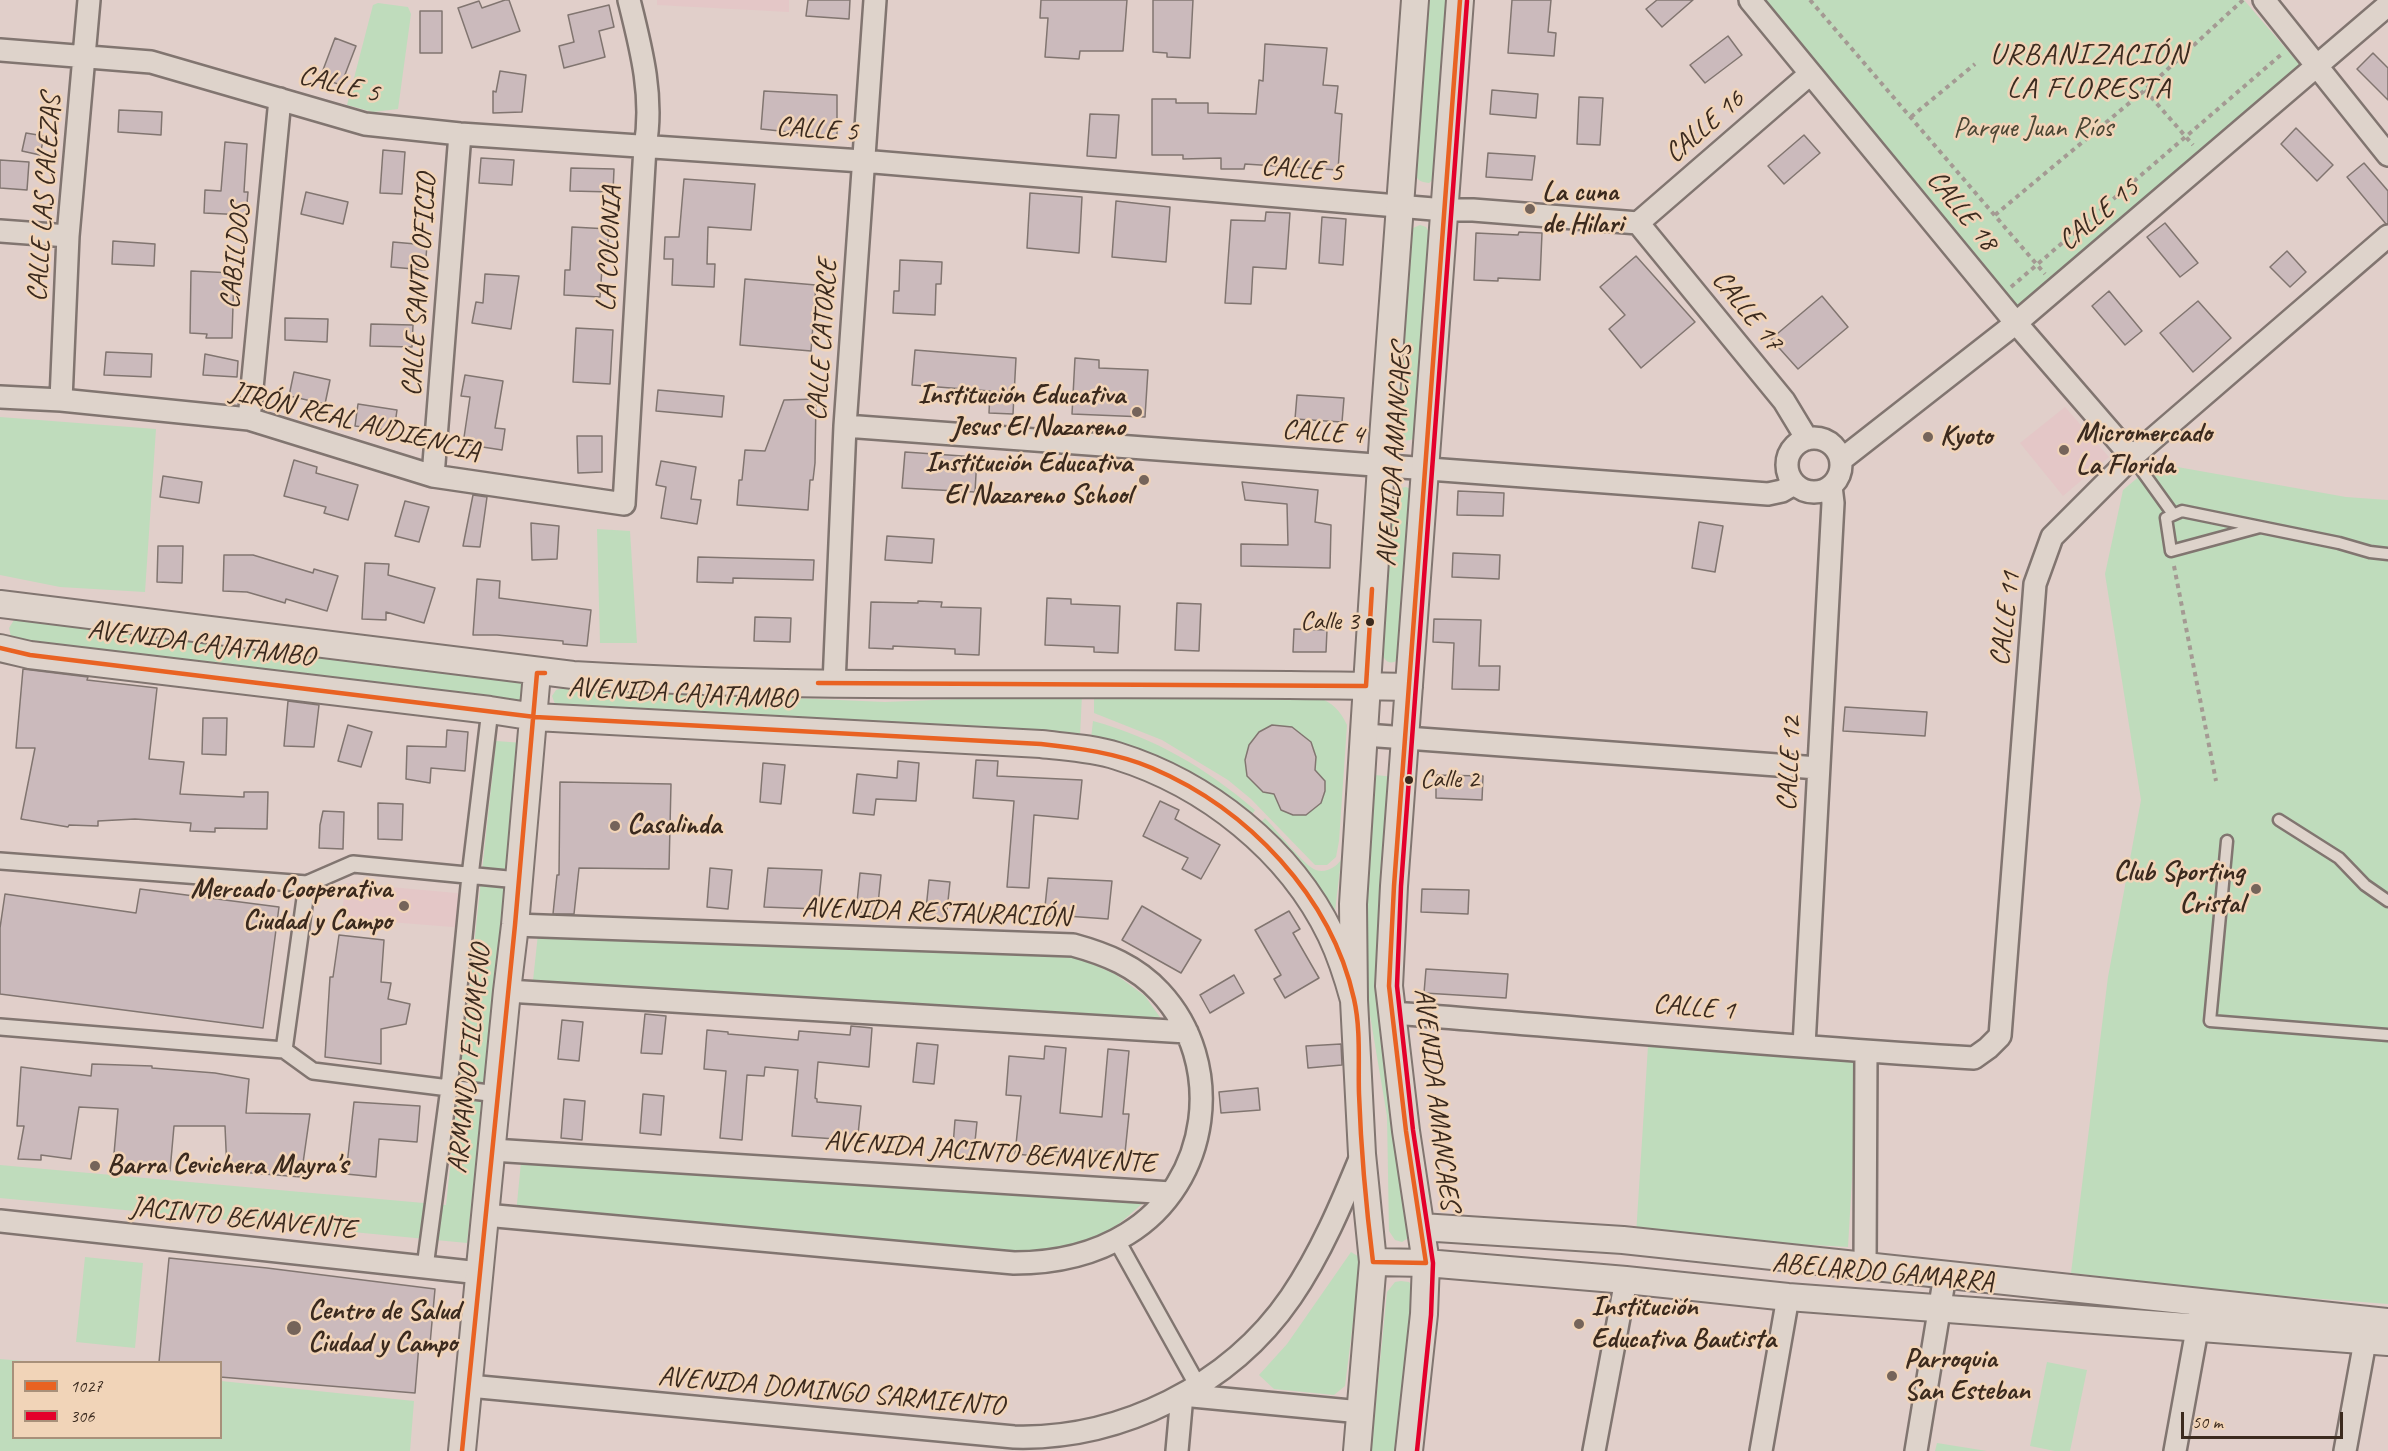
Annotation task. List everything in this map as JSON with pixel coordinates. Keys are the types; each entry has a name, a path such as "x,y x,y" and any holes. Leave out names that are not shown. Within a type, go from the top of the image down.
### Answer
{"street":[{"name":"CALLE LAS CALEZAS","path":"62,400 68,236 89,0"},
{"name":"LA COLONIA","path":"624,504 645,147 649,125 647,84 629,0"},
{"name":"CALLE CATORCE","path":"834,684 846,426 862,161 875,0"},
{"name":"AVENIDA AMANCAES","path":"1357,1451 1373,1262 1362,1154 1354,1000 1353,904 1381,466 1415,0"},
{"name":"AVENIDA AMANCAES","path":"1409,1451 1424,1314 1426,1263 1406,1131 1389,986 1395,874 1460,0"},
{"name":"CALLE 18","path":"1750,0 2016,323 2132,457"},
{"path":"2264,0 2388,155"},
{"name":"CALLE 15","path":"1841,460 2016,323 2388,5"},
{"name":"CALLE 5","path":"0,50 152,62 365,124 460,134 862,161 1445,210 1638,222"},
{"name":"CALLE 16","path":"1638,222 1810,74"},
{"name":"CABILDOS","path":"249,419 280,99"},
{"name":"CALLE SANTO OFICIO","path":"433,476 460,134"},
{"name":"CALLE 17","path":"1638,222 1784,401 1807,439"},
{"path":"0,231 68,236"},
{"name":"CALLE 11","path":"1988,1048 2000,1036 2035,584 2052,537 2132,457 2388,236"},
{"name":"JIRÓN REAL AUDIENCIA","path":"0,397 62,400 249,419 433,476 624,504"},
{"name":"CALLE 4","path":"846,426 1768,494 1782,491 1794,484"},
{"path":"1807,439 1824,440 1832,445 1841,460 1839,475 1831,486 1825,490 1810,492 1794,484 1787,467 1791,450 1807,439"},
{"name":"CALLE 12","path":"1804,1046 1833,503 1831,486"},
{"name":"AVENIDA CAJATAMBO","path":"1,609 537,672 639,679 834,684 1409,687"},
{"name":"AVENIDA CAJATAMBO","path":"0,648 30,655 535,717 1041,744 1082,748 1115,755 1153,769 1220,806 1285,865 1312,901 1331,934 1344,965 1354,1000"},
{"name":"ARMANDO FILOMENO","path":"462,1451 515,925 535,717 537,672"},
{"path":"425,1267 449,1088 470,876 490,710"},
{"path":"1365,735 1818,768"},
{"path":"0,861 307,884 353,864 518,880"},
{"path":"284,1050 307,884"},
{"name":"AVENIDA RESTAURACIÓN","path":"515,925 1073,945 1105,954 1135,970 1160,992 1180,1018 1194,1048 1201,1078 1202,1108 1194,1148 1187,1167 1172,1193"},
{"path":"507,991 1187,1032"},
{"name":"CALLE 1","path":"1393,1013 1866,1052 1974,1058 1988,1048"},
{"path":"0,1027 284,1050 313,1071 497,1094"},
{"path":"1865,1266 1866,1052"},
{"name":"AVENIDA JACINTO BENAVENTE","path":"492,1149 1172,1193"},
{"name":"AVENIDA DOMINGO SARMIENTO","path":"469,1386 972,1434 1043,1438 1077,1434 1113,1425 1190,1391 1245,1348 1271,1323 1291,1298 1322,1245 1362,1154"},
{"name":"AVENIDA JACINTO BENAVENTE","path":"485,1215 1014,1263 1040,1263 1066,1258 1100,1247 1127,1234 1151,1215 1172,1193"},
{"name":"JACINTO BENAVENTE","path":"0,1221 480,1273"},
{"name":"ABELARDO GAMARRA","path":"1421,1227 1623,1240 1865,1266 2202,1303 2378,1331"},
{"path":"1116,1239 1190,1391 1178,1451"},
{"name":"ABELARDO GAMARRA","path":"1373,1262 1426,1263 1788,1297 2197,1329 2378,1331"},
{"path":"1916,1451 1945,1275"},
{"path":"1594,1451 1626,1280"},
{"path":"1761,1451 1788,1297"},
{"path":"2175,1451 2202,1303"},
{"path":"2345,1451 2378,1331"},
{"name":"AVENIDA DOMINGO SARMIENTO","path":"1190,1391 1361,1412"}],"lane":[{"path":"2132,457 2173,514"},
{"path":"2260,527 2171,551 2166,518 2182,511 2260,527 2338,543 2370,552 2388,554"},
{"path":"2279,820 2339,858 2365,885 2388,901"},
{"path":"2227,841 2210,1021 2388,1035"}],"path":[{"path":"1810,0 2057,288"},
{"path":"1995,215 2145,90 2243,0"},
{"path":"1997,300 2297,41"},
{"path":"1911,117 1974,64"},
{"path":"2145,90 2187,136 2205,163"},
{"path":"2171,551 2216,781"}],"shaded area":[{"path":"657,0 789,0 789,12 657,5"},
{"name":"Micromercado La Florida","path":"2065,407 2109,457 2063,496 2020,443"},
{"name":"Mercado Cooperativa Ciudad y Campo","path":"346,883 467,894 464,928 341,918"}],"green space":[{"path":"1428,0 1451,0 1435,178 1429,183 1419,180 1414,172"},
{"name":"Parque Juan Ríos","path":"1752,0 2244,0 2300,65 2298,76 2024,307 2013,306"},
{"path":"378,3 408,7 411,14 398,109 373,112 347,105 373,5"},
{"path":"1420,225 1426,227 1430,234 1415,438 1406,440 1397,430 1410,234 1413,228"},
{"path":"0,417 156,429 145,592 60,587 0,575"},
{"name":"Club Sporting Cristal","path":"2155,463 2346,497 2388,500 2388,1304 2244,1293 2071,1273 2108,977 2141,800 2105,574 2123,490"},
{"path":"1401,488 1411,489 1400,659 1391,662 1385,659 1382,653 1393,497"},
{"path":"597,529 630,531 637,643 600,643"},
{"path":"26,618 507,678 521,682 526,687 527,695 521,700 504,701 17,641 11,637 9,628 14,620"},
{"path":"562,688 885,702 1082,694 1080,737 556,707 552,696 556,690"},
{"path":"1094,696 1317,697 1332,705 1342,715 1347,725 1336,857 1327,865 1315,865 1251,799 1228,780 1162,740 1094,713"},
{"path":"1093,721 1138,736 1179,756 1218,781 1255,810 1252,815 1199,778 1175,767 1091,739"},
{"path":"496,741 523,743 467,1243 0,1198 0,1165 446,1205"},
{"path":"1375,775 1395,777 1383,929 1411,1236 1402,1242 1395,1240 1389,1231 1387,1116 1362,968"},
{"path":"1265,818 1298,855 1316,870 1327,870 1341,860 1335,912 1289,852 1260,823"},
{"path":"538,934 1078,958 1115,974 1145,996 1162,1020 532,990"},
{"path":"1648,1046 1859,1058 1848,1247 1636,1235"},
{"path":"521,1162 1144,1202 1104,1235 1057,1258 516,1214"},
{"path":"1351,1252 1361,1258 1345,1386 1334,1395 1274,1389 1259,1375 1287,1344"},
{"path":"85,1257 143,1263 135,1348 76,1342"},
{"path":"1395,1282 1409,1282 1414,1288 1399,1451 1371,1451 1387,1292"},
{"path":"0,1359 24,1361 12,1361 12,1439 222,1439 222,1381 414,1401 410,1451 0,1451"},
{"path":"2047,1362 2087,1370 2070,1451 2055,1451 2030,1446"},
{"path":"1937,1443 1987,1451 1935,1451"}],"building":[{"path":"509,0 520,31 472,48 458,8 479,1 482,8"},
{"path":"808,0 850,0 849,19 806,16"},
{"path":"1041,0 1127,0 1123,51 1080,51 1079,59 1045,57 1048,18 1040,18"},
{"path":"1153,0 1193,0 1190,58 1167,57 1167,53 1153,52"},
{"path":"1512,0 1551,0 1548,32 1556,33 1554,56 1508,53"},
{"path":"1657,0 1693,0 1662,27 1646,9"},
{"path":"609,5 614,27 599,31 605,57 564,68 559,46 574,42 568,15"},
{"path":"420,11 442,11 442,53 420,53"},
{"path":"1728,36 1742,55 1705,83 1690,65"},
{"path":"335,38 356,46 341,85 320,78"},
{"path":"1265,44 1327,48 1323,85 1338,86 1335,113 1342,114 1338,170 1245,164 1244,169 1221,169 1221,158 1183,159 1183,155 1152,155 1152,99 1176,99 1176,103 1208,103 1208,113 1256,114 1259,80 1263,81"},
{"path":"2373,53 2388,68 2388,100 2357,69"},
{"path":"500,71 526,75 522,112 493,113 493,91 496,92"},
{"path":"1492,90 1538,94 1536,118 1490,114"},
{"path":"764,91 837,95 837,137 761,129"},
{"path":"1579,97 1603,98 1600,145 1577,144"},
{"path":"119,110 162,112 161,135 118,132"},
{"path":"1090,114 1119,115 1116,158 1087,156"},
{"path":"2296,128 2333,165 2317,181 2281,144"},
{"path":"26,133 44,136 40,155 22,151"},
{"path":"1804,135 1820,153 1784,184 1768,166"},
{"path":"225,142 247,144 244,192 248,192 246,215 204,213 205,190 221,191"},
{"path":"383,150 405,152 402,194 380,193"},
{"path":"1488,153 1535,156 1532,180 1486,177"},
{"path":"481,158 514,160 512,185 479,183"},
{"path":"0,160 29,162 27,190 0,188"},
{"path":"2364,163 2388,191 2388,224 2347,177"},
{"path":"571,168 614,169 613,192 570,191"},
{"path":"684,179 755,184 751,230 708,227 707,264 715,264 714,287 672,285 673,259 664,259 665,237 679,237"},
{"path":"306,192 348,202 343,224 301,214"},
{"path":"1030,193 1082,197 1079,253 1027,248"},
{"path":"1116,201 1170,207 1166,262 1112,257"},
{"path":"1266,212 1290,213 1286,269 1253,267 1251,304 1225,303 1231,220 1265,221"},
{"path":"1322,217 1346,219 1343,265 1319,263"},
{"path":"2165,223 2198,263 2180,277 2147,237"},
{"path":"572,227 609,229 607,254 603,254 600,297 564,295 565,270 570,270"},
{"path":"1519,232 1542,233 1540,280 1498,278 1498,281 1474,280 1476,233 1518,235"},
{"path":"113,241 155,244 154,266 112,264"},
{"path":"393,242 427,245 425,270 391,267"},
{"path":"2287,251 2306,272 2290,287 2270,267"},
{"path":"1636,256 1695,322 1641,368 1609,329 1625,315 1600,287"},
{"path":"900,260 942,262 941,284 936,284 935,315 893,313 894,291 899,291"},
{"path":"191,271 234,273 232,338 206,338 207,334 190,333"},
{"path":"485,274 519,276 511,329 472,323 476,302 483,303"},
{"path":"745,279 816,285 811,351 740,345"},
{"path":"2109,291 2142,331 2125,345 2092,306"},
{"path":"1822,296 1848,327 1798,369 1771,339"},
{"path":"2198,301 2231,338 2193,372 2160,333"},
{"path":"285,318 328,319 327,342 285,340"},
{"path":"371,324 413,325 412,347 370,346"},
{"path":"576,328 613,330 610,384 573,382"},
{"path":"915,350 1016,358 1013,414 989,413 990,391 912,385"},
{"path":"106,352 152,354 151,377 104,375"},
{"path":"205,354 238,361 237,377 203,375"},
{"path":"1075,358 1099,360 1099,368 1148,370 1145,417 1072,414"},
{"path":"294,372 330,380 325,404 289,396"},
{"path":"465,375 503,381 495,428 505,429 502,450 463,444 470,397 461,396"},
{"path":"658,390 724,396 722,417 656,411"},
{"path":"1297,395 1344,398 1342,422 1295,419"},
{"path":"816,399 815,463 813,480 810,480 808,510 737,505 745,450 765,451 784,400"},
{"path":"358,404 397,410 394,431 355,426"},
{"path":"577,436 602,436 602,472 578,473"},
{"path":"905,452 977,457 975,492 902,488"},
{"path":"294,460 317,467 316,473 358,485 348,520 324,513 326,507 284,496"},
{"path":"661,461 696,467 691,499 701,500 697,524 661,518 666,487 656,485"},
{"path":"163,476 202,482 199,503 160,497"},
{"path":"1242,482 1318,490 1315,522 1331,525 1330,568 1241,566 1241,544 1288,545 1287,504 1245,500"},
{"path":"1458,491 1504,493 1503,516 1457,515"},
{"path":"473,495 487,497 480,547 463,546"},
{"path":"405,501 429,507 419,542 395,536"},
{"path":"1699,522 1723,526 1715,572 1692,568"},
{"path":"531,523 559,526 557,559 532,560"},
{"path":"887,536 934,539 932,563 885,560"},
{"path":"158,546 183,546 182,583 157,582"},
{"path":"1453,553 1500,555 1499,579 1452,577"},
{"path":"224,555 253,555 313,573 314,569 338,576 327,611 286,599 285,603 247,592 223,591"},
{"path":"698,557 814,560 813,580 733,578 733,583 697,582"},
{"path":"365,563 389,564 388,575 435,588 424,623 386,612 386,620 362,619"},
{"path":"477,579 500,581 499,598 591,610 587,646 563,644 563,641 473,635"},
{"path":"1047,598 1071,599 1071,604 1120,606 1118,653 1094,652 1094,647 1045,645"},
{"path":"918,601 942,602 941,607 981,608 979,655 955,654 955,649 893,646 893,649 869,648 871,602 918,603"},
{"path":"1177,603 1201,604 1199,651 1175,650"},
{"path":"755,617 791,618 790,642 754,641"},
{"path":"1434,619 1481,620 1479,666 1500,666 1499,690 1452,689 1454,643 1433,642"},
{"path":"1294,629 1327,630 1326,652 1293,652"},
{"path":"23,669 88,677 87,680 157,688 149,759 184,762 180,794 244,797 244,792 268,792 267,829 215,828 215,832 190,831 191,823 135,819 98,821 98,826 69,825 68,827 21,819 35,748 16,748"},
{"path":"288,701 319,705 314,747 284,746"},
{"path":"1845,707 1927,712 1925,736 1843,731"},
{"path":"203,718 227,718 226,755 202,754"},
{"path":"348,725 372,732 361,767 338,761"},
{"path":"1272,725 1292,727 1311,742 1316,757 1315,770 1325,781 1325,791 1321,803 1306,815 1293,815 1281,810 1274,794 1263,792 1247,776 1245,760 1249,745 1259,732"},
{"path":"447,730 468,732 465,771 431,768 430,783 406,779 407,746 446,747"},
{"path":"976,760 998,761 997,776 1082,780 1078,819 1034,815 1029,888 1007,887 1014,801 973,798"},
{"path":"898,761 919,763 916,801 876,799 874,815 853,813 857,774 897,778"},
{"path":"763,763 785,765 781,804 760,802"},
{"path":"1436,775 1483,776 1482,800 1436,798"},
{"name":"Casalinda","path":"560,782 671,784 669,869 579,868 574,914 553,914 557,875 559,875"},
{"path":"1160,801 1179,810 1175,819 1220,845 1201,879 1182,869 1188,858 1143,836"},
{"path":"378,803 403,804 402,840 378,839"},
{"path":"323,811 344,812 343,849 319,848"},
{"path":"710,868 732,870 728,909 707,907"},
{"path":"768,868 822,870 818,909 764,907"},
{"path":"860,873 881,875 877,914 856,912"},
{"path":"1048,878 1112,881 1108,919 1044,916"},
{"path":"929,880 950,882 946,920 925,919"},
{"path":"140,889 279,907 263,1028 0,994 0,928 5,894 136,913"},
{"path":"1422,889 1469,890 1468,914 1421,912"},
{"path":"1142,906 1201,940 1181,973 1122,940"},
{"path":"1289,911 1300,929 1293,933 1319,978 1285,998 1274,979 1281,975 1255,930"},
{"path":"339,935 384,940 381,982 391,983 388,999 410,1004 406,1024 381,1029 381,1064 325,1057 330,977 333,977"},
{"path":"1426,969 1508,974 1506,998 1424,993"},
{"path":"1234,975 1244,993 1210,1013 1200,995"},
{"path":"645,1014 666,1016 662,1054 641,1053"},
{"path":"562,1020 583,1022 579,1061 558,1059"},
{"path":"851,1026 872,1028 869,1067 818,1062 815,1098 817,1102 861,1106 857,1144 836,1143 836,1139 792,1136 798,1070 765,1067 764,1076 747,1075 742,1140 720,1138 726,1071 704,1069 707,1030 798,1040 799,1031 850,1035"},
{"path":"917,1043 938,1045 934,1084 913,1082"},
{"path":"1341,1044 1342,1065 1308,1068 1306,1046"},
{"path":"1045,1046 1066,1048 1060,1113 1102,1117 1108,1049 1129,1051 1123,1114 1129,1114 1125,1153 1085,1150 1084,1154 1037,1150 1037,1156 1015,1154 1021,1096 1006,1095 1009,1056 1044,1059"},
{"path":"92,1064 152,1066 152,1068 215,1073 249,1079 246,1113 310,1114 301,1177 227,1171 225,1126 174,1126 170,1171 113,1165 118,1109 79,1107 71,1159 41,1155 41,1160 18,1159 24,1126 17,1126 21,1067 91,1076"},
{"path":"1258,1088 1260,1110 1221,1113 1219,1092"},
{"path":"643,1094 664,1096 661,1135 640,1133"},
{"path":"564,1099 585,1101 582,1140 561,1138"},
{"path":"354,1102 420,1106 417,1142 379,1139 376,1177 346,1174"},
{"path":"955,1120 977,1122 973,1161 952,1159"},
{"path":"169,1258 435,1289 430,1344 419,1344 415,1393 222,1377 222,1361 159,1361"}],"transit line":[{"name":"1027","path":"0,648 30,655 535,717 1041,744 1111,755 1152,768 1187,785 1221,807 1252,832 1280,860 1305,891 1326,925 1343,961 1356,1011 1361,1136 1373,1262 1426,1263 1406,1131 1389,986 1394,886 1460,0"},
{"name":"306","path":"1417,1451 1431,1315 1433,1263 1413,1130 1397,986 1401,886 1467,1"},
{"name":"1027","path":"818,683 1366,686 1372,589"},
{"name":"1027","path":"462,1451 515,925 537,673 545,673"}],"place":[{"name":"La cuna de Hilari","path":"1530,209"},
{"name":"Institución Educativa Jesus El Nazareno","path":"1137,412"},
{"name":"Kyoto","path":"1928,437"},
{"name":"Micromercado La Florida","path":"2064,450"},
{"name":"Institución Educativa El Nazareno School","path":"1144,480"},
{"name":"Calle 3","path":"1370,622"},
{"name":"Calle 2","path":"1409,780"},
{"name":"Casalinda","path":"615,826"},
{"name":"Club Sporting Cristal","path":"2256,889"},
{"name":"Mercado Cooperativa Ciudad y Campo","path":"404,906"},
{"name":"Barra Cevichera Mayra's","path":"95,1166"},
{"name":"Institución Educativa Bautista","path":"1579,1324"},
{"name":"Centro de Salud Ciudad y Campo","path":"294,1328"},
{"name":"Parroquia San Esteban","path":"1892,1376"}],"district":[{"name":"URBANIZACIÓN LA FLORESTA","path":"2089,72"}]}
